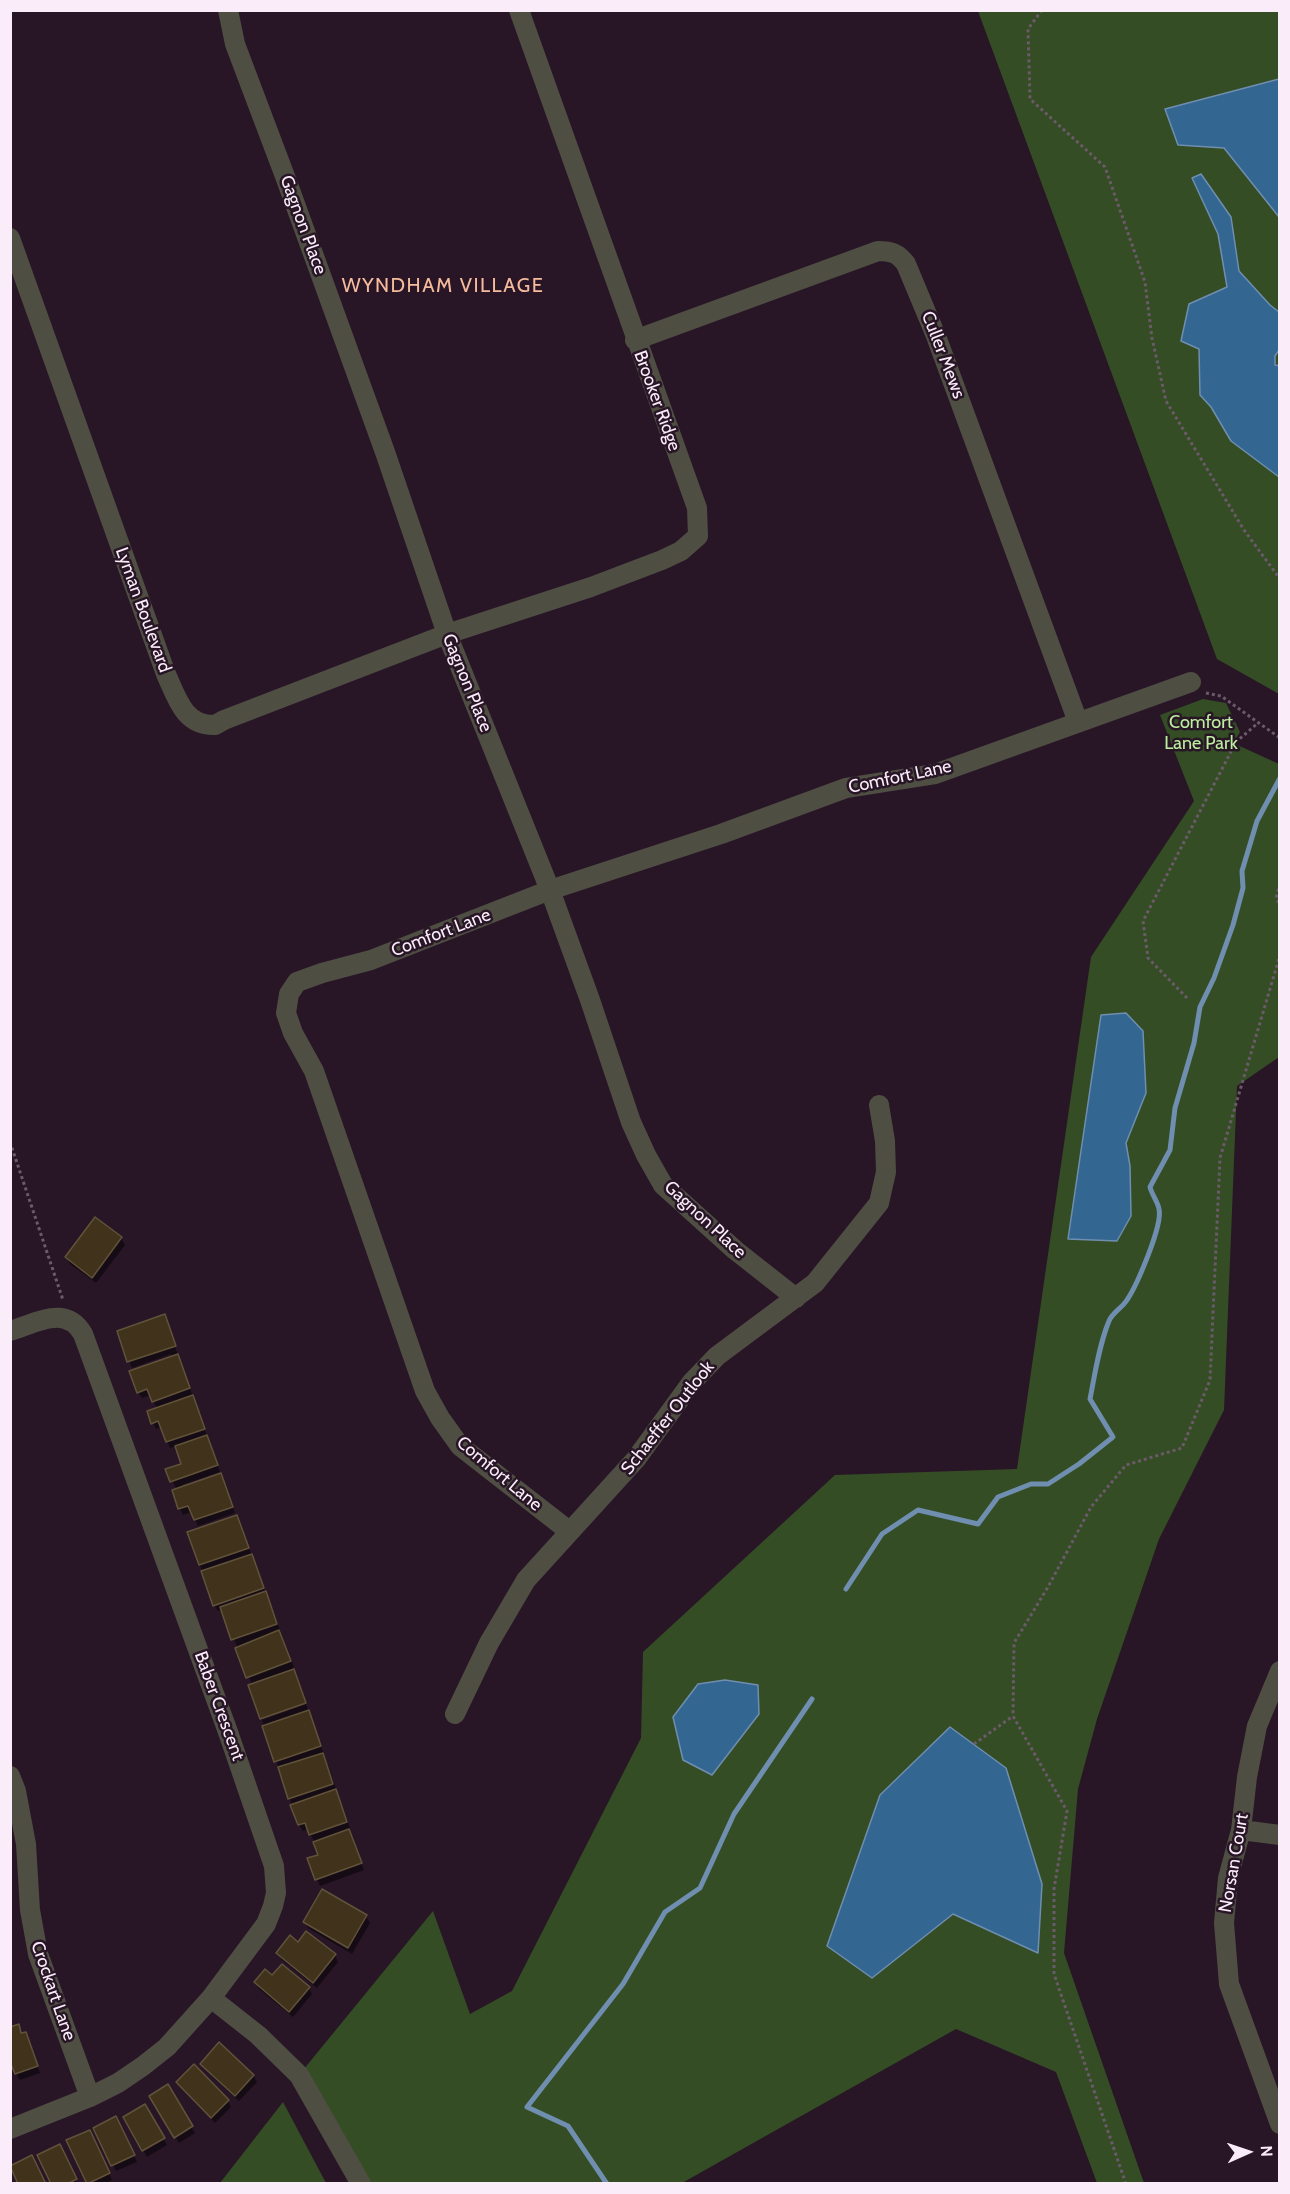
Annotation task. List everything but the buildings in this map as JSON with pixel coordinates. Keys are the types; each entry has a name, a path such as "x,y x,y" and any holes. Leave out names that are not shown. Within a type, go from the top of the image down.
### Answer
{"street":[{"name":"Gagnon Place","path":"228,10 235,44 385,452 447,634 550,890 631,1122 663,1185 735,1250 796,1298"},
{"name":"Brooker Ridge","path":"447,634 591,587 652,564 681,551 698,536 697,508 635,340 519,10"},
{"name":"Lyman Boulevard","path":"10,238 166,674 184,712 190,718 207,726 215,725 447,634"},
{"name":"Culler Mews","path":"635,340 878,251 889,251 900,256 906,264 936,336 1078,722"},
{"name":"Comfort Lane","path":"569,1532 460,1446 440,1419 425,1391 314,1071 293,1033 286,1013 289,994 297,982 371,960 550,890 721,834 846,788 934,774 1191,682"},
{"name":"Schaeffer Outlook","path":"455,1714 489,1643 526,1580 636,1460 692,1382 717,1356 815,1283 879,1203 886,1172 885,1141 879,1105"},
{"path":"10,1331 51,1317 71,1320"},
{"name":"Baber Crescent","path":"10,2129 90,2097 126,2078 167,2047 211,1998 269,1918 276,1893 274,1866 228,1732 83,1334 71,1320"},
{"name":"Norsan Court","path":"1280,1671 1257,1726 1247,1777 1241,1830 1228,1878 1224,1923 1229,1984 1280,2124"},
{"name":"Crockart Lane","path":"10,1776 16,1791 23,1826 30,1910 38,1954 90,2097"},
{"path":"1241,1830 1280,1835"},
{"path":"211,1998 258,2035 299,2075 362,2184"}],"path":[{"path":"1042,10 1028,29 1030,99 1105,167 1145,282 1152,338 1166,401 1244,530 1280,579"},
{"path":"1191,682 1207,694 1221,696 1280,738"},
{"path":"1187,998 1148,958 1143,921 1236,742 1258,723"},
{"path":"1280,883 1275,898 1280,904"},
{"path":"1126,2184 1054,1974 1054,1889 1067,1811 1013,1716 1014,1643 1048,1587 1090,1507 1126,1465 1182,1448 1210,1380 1220,1158 1280,955"},
{"path":"10,1142 71,1320"},
{"path":"974,1744 1013,1716"}],"green space":[{"path":"978,11 1279,11 1279,694 1217,659"},
{"name":"Comfort Lane Park","path":"1203,699 1226,703 1240,732 1233,743 1279,764 1279,1057 1237,1086 1224,1410 1159,1539 1097,1719 1078,1789 1064,1953 1144,2183 1097,2183 1056,2072 956,2029 682,2183 368,2183 299,2075 433,1911 470,2014 512,1991 641,1738 643,1652 835,1475 1017,1469 1091,957 1194,801 1160,715"},
{"path":"283,2102 326,2183 220,2183"}],"water":[{"path":"1280,79 1279,217 1224,148 1178,145 1165,109"},
{"path":"1201,174 1231,217 1239,271 1279,312 1279,350 1275,356 1275,365 1280,366 1279,477 1231,441 1211,407 1200,395 1199,349 1181,341 1189,304 1227,287 1218,234 1192,178"},
{"path":"1126,1013 1143,1031 1146,1093 1126,1143 1130,1166 1131,1216 1117,1241 1068,1239 1101,1015"},
{"path":"725,1680 758,1685 759,1714 712,1775 683,1760 673,1717 698,1684"},
{"path":"950,1727 1006,1768 1042,1884 1038,1953 953,1914 872,1978 827,1946 880,1795"}],"waterway":[{"path":"846,1589 882,1534 918,1510 978,1524 998,1497 1031,1484 1048,1484 1079,1464 1113,1437 1090,1399 1100,1350 1109,1321 1125,1303 1143,1269 1153,1241 1159,1209 1150,1187 1170,1150 1175,1108 1194,1043 1200,1007 1214,978 1233,925 1243,888 1242,871 1257,821 1280,778"},
{"path":"607,2184 568,2126 527,2107 623,1984 665,1912 700,1888 734,1814 812,1699"}],"district":[{"name":"WYNDHAM VILLAGE","path":"443,286"}]}
